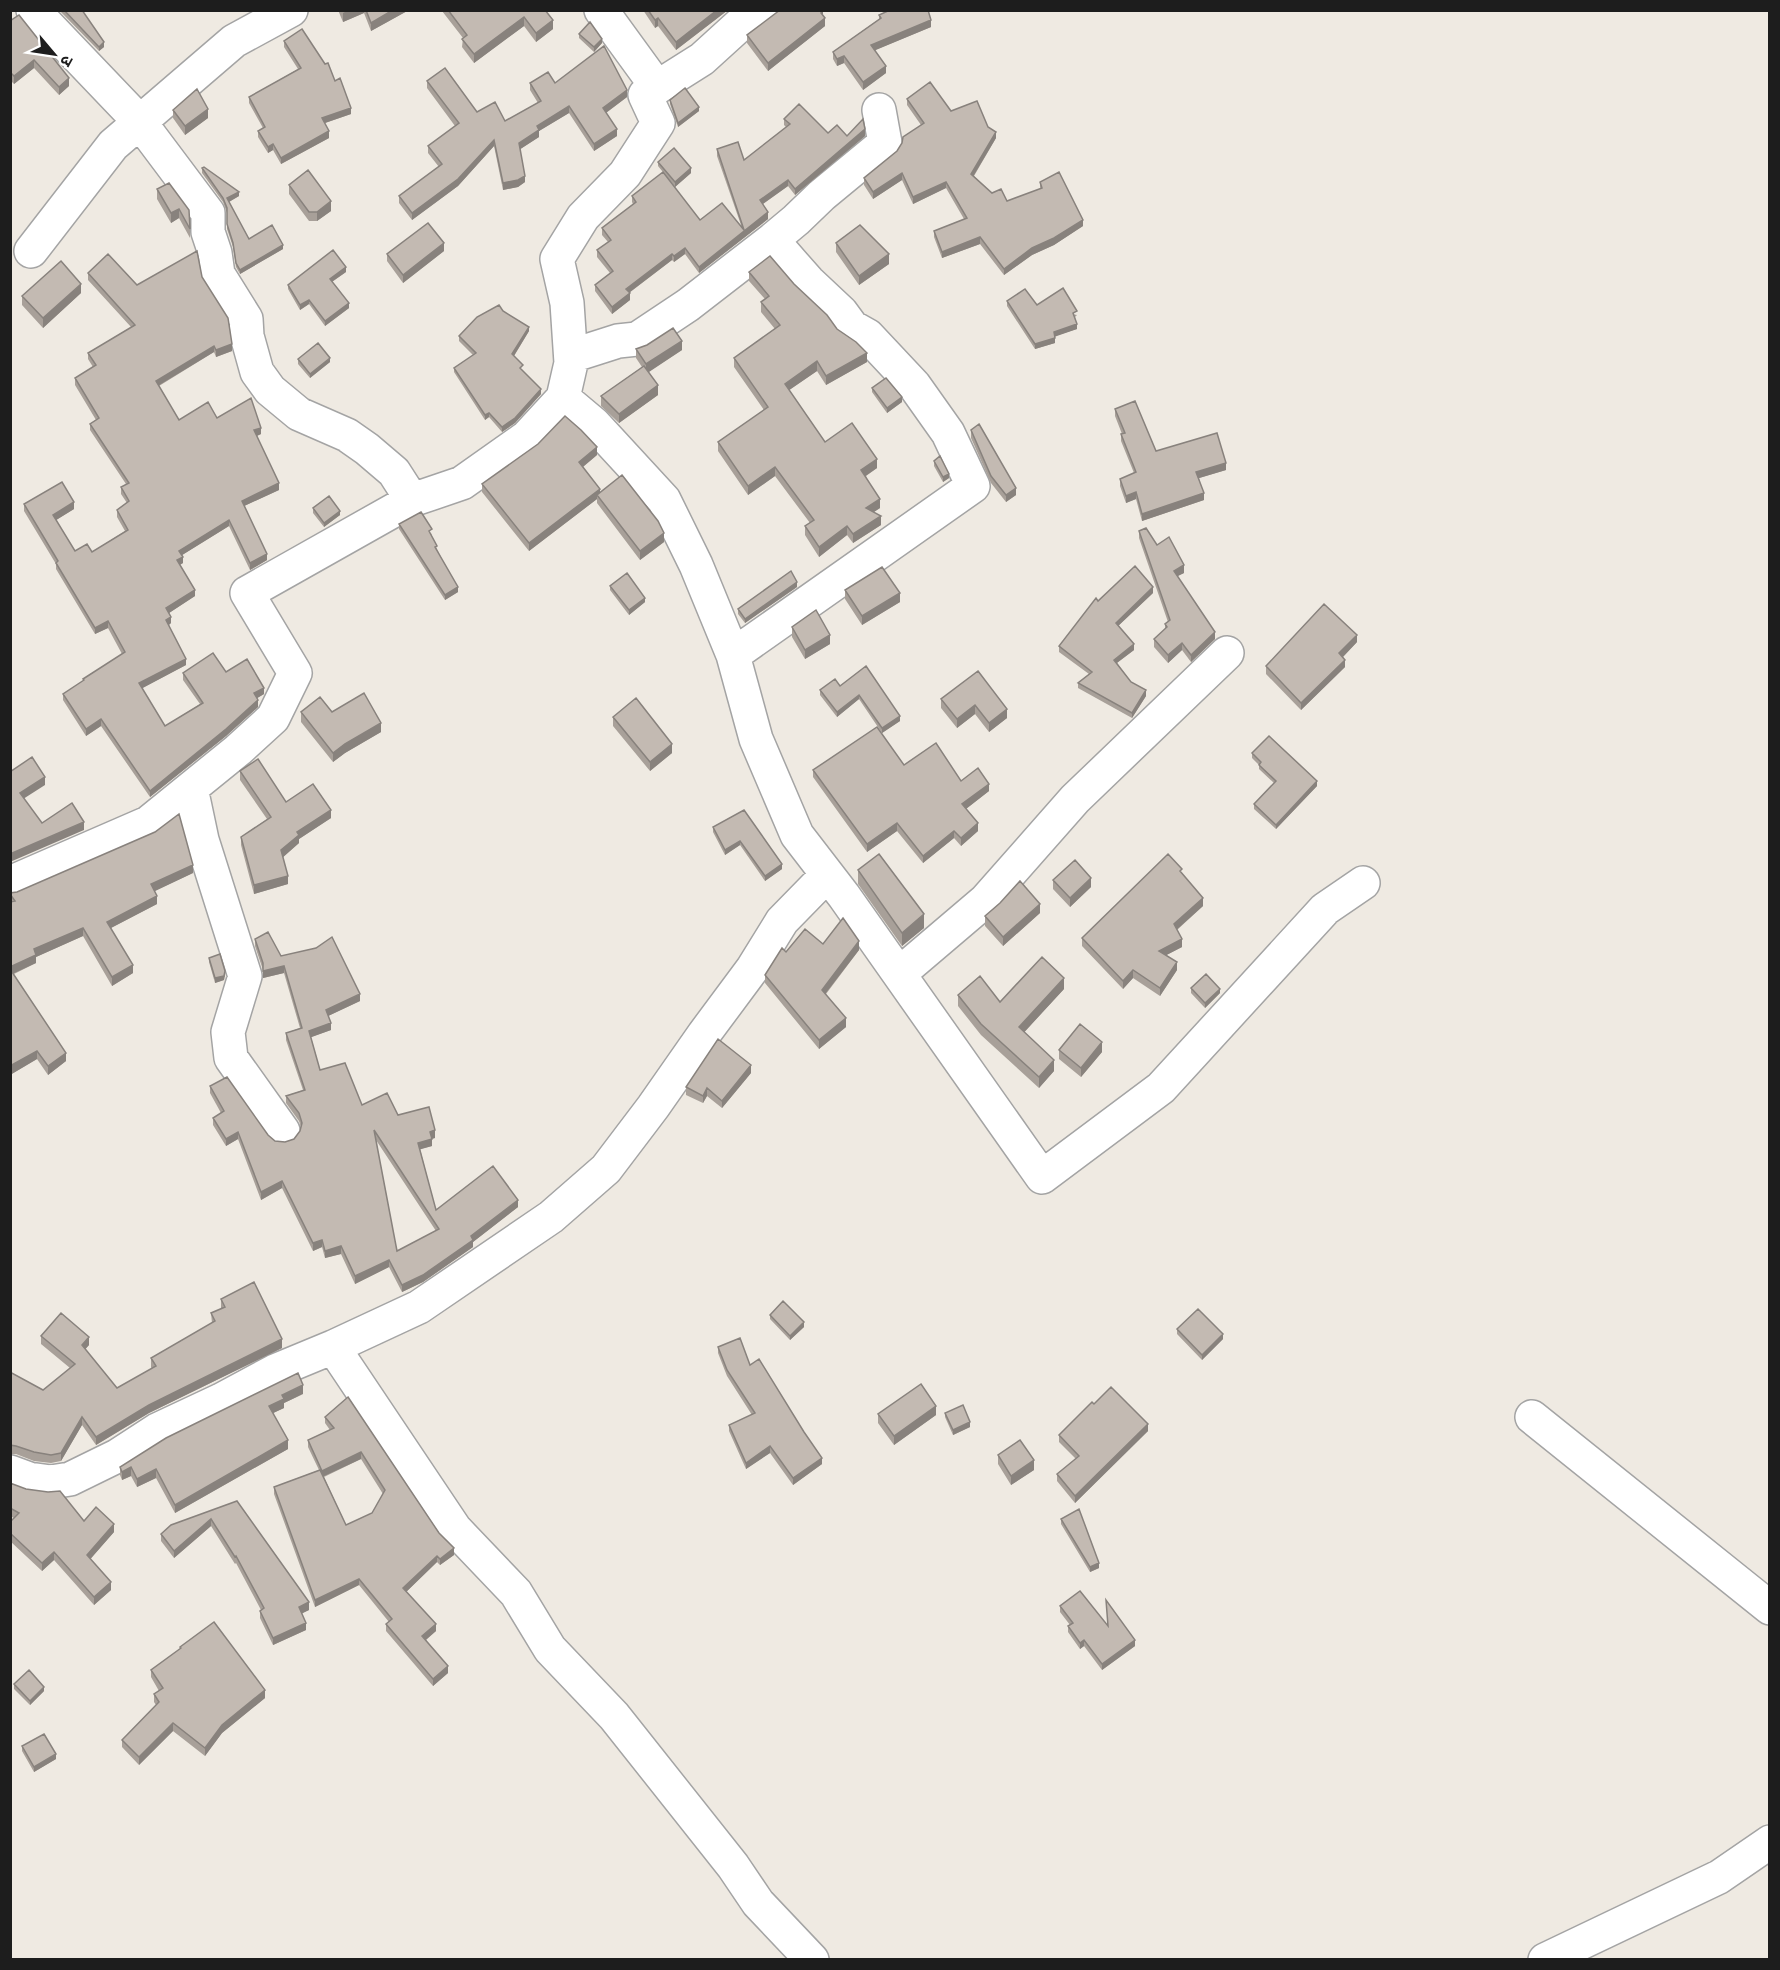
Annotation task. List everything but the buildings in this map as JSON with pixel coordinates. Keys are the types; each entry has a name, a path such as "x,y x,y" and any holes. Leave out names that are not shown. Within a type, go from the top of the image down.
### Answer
{"street":[{"path":"33,10 139,121 208,213 208,232 215,253 218,274 246,319 247,336 257,372 270,390 298,414 347,435 367,449 394,472 412,500"},
{"path":"31,251 113,145 234,41 291,10"},
{"path":"601,10 657,87"},
{"path":"10,883 148,823 238,750 273,718 295,673 247,593 412,500 462,483 527,436 563,398 571,356 567,303 557,259 583,218 626,174 651,137 658,123 645,95 702,59 746,19 760,10"},
{"path":"571,356 618,341 637,339 688,305 772,240 885,142 879,110"},
{"path":"733,655 973,486 948,433 914,385 868,336 852,327 841,312 808,281 772,240"},
{"path":"563,398 594,424 664,500 696,565 733,655 756,739 797,836 1042,1178 1161,1088 1325,909 1363,883"},
{"path":"898,974 986,900 1075,800 1227,653"},
{"path":"191,788 202,840 245,976 228,1032 231,1058 283,1131"},
{"path":"10,1472 29,1479 51,1482 70,1479 117,1456 157,1430 275,1371 418,1307 551,1217 606,1169 753,968 782,921 827,875"},
{"path":"333,1347 455,1529 516,1593 550,1649 614,1716 733,1866 758,1903 812,1959"},
{"path":"1532,1417 1770,1608"},
{"path":"1545,1959 1719,1877 1770,1842"}]}
